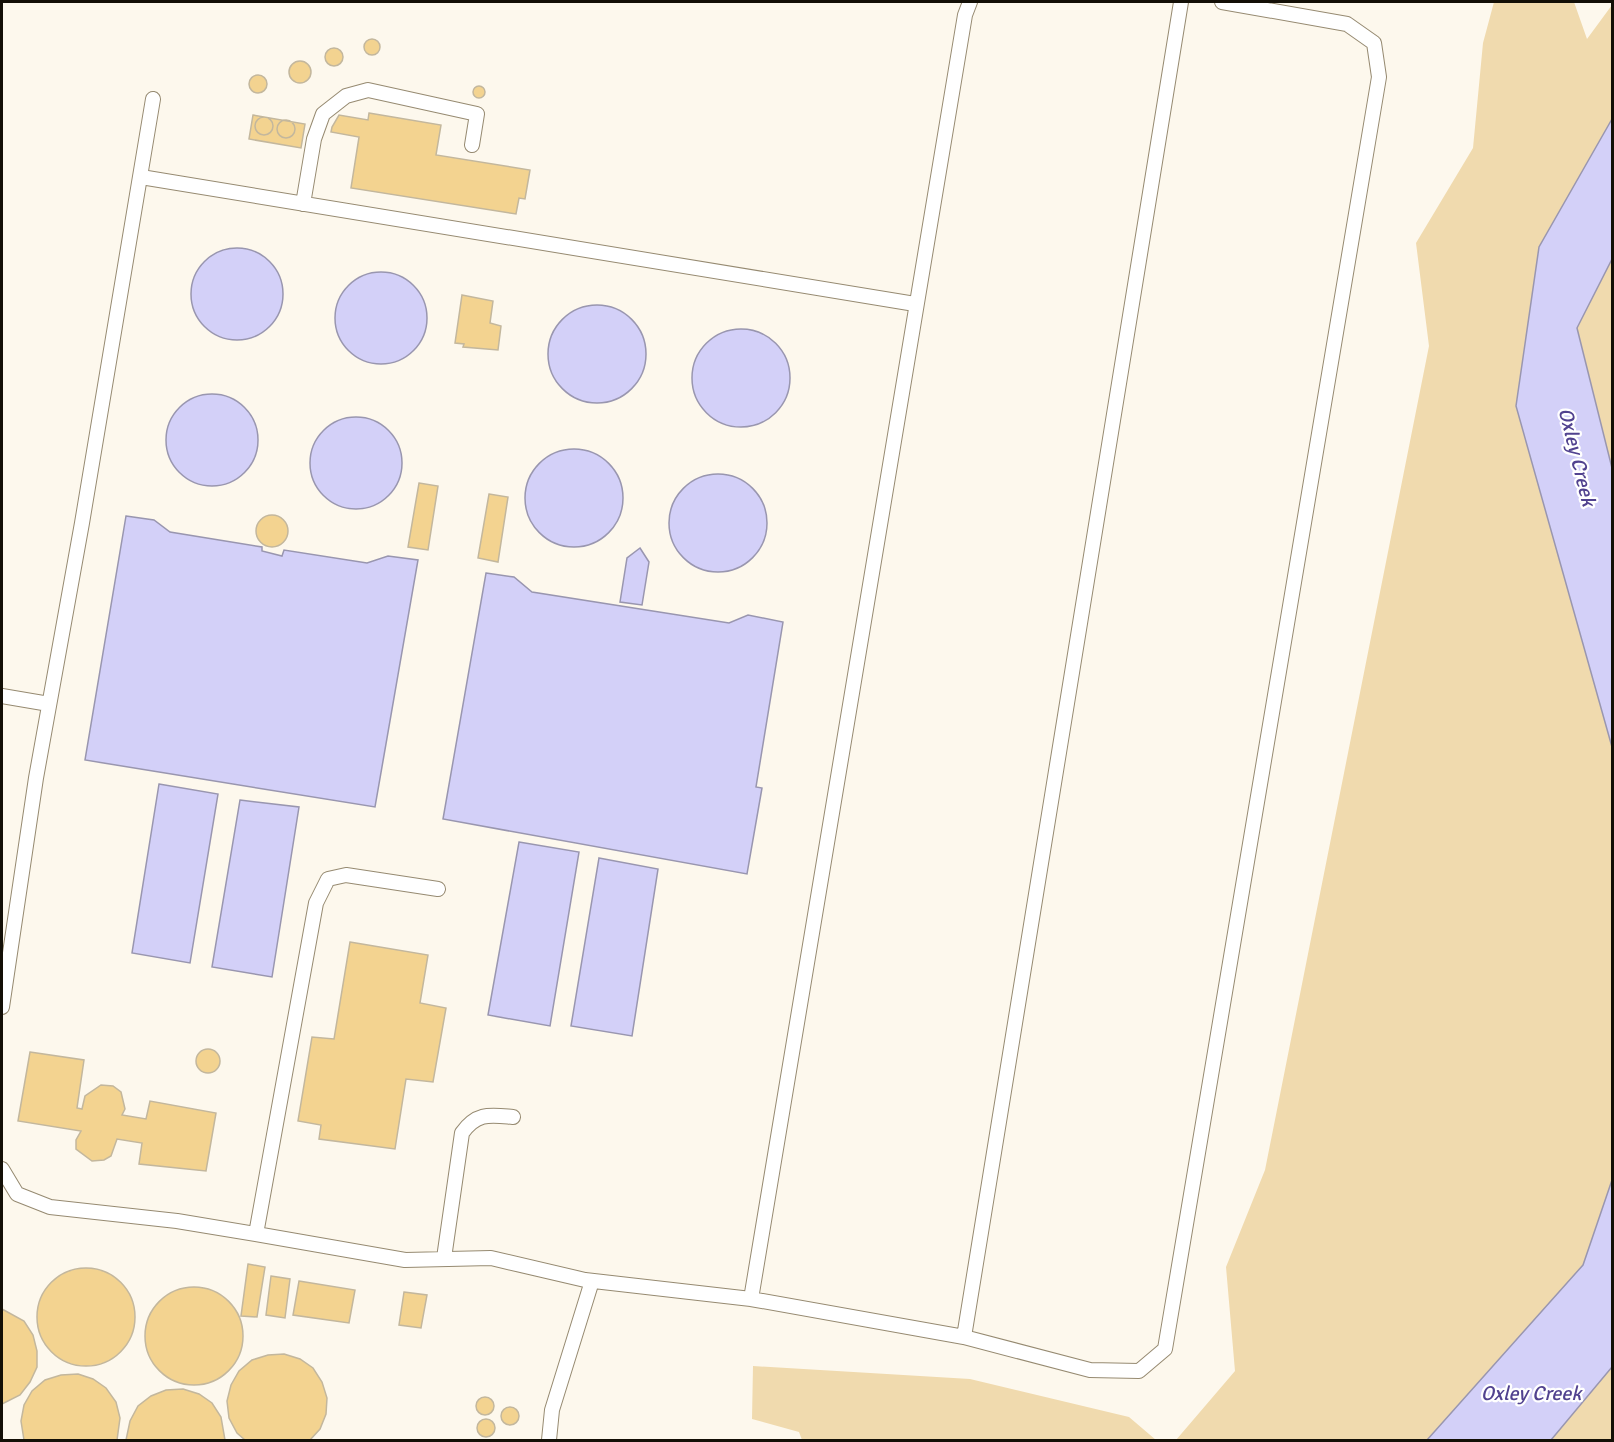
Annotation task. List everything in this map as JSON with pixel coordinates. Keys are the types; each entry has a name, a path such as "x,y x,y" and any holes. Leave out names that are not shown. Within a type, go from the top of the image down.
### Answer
{"lane":[{"path":"751,1299 915,304 965,15 970,2"},
{"path":"964,1338 1181,2"},
{"path":"2,1169 17,1194 50,1207 177,1221 405,1260 491,1257 592,1281 751,1299 964,1338 1090,1370 1139,1371 1165,1349 1175,1302 1379,77 1374,43 1347,24 1222,2"},
{"path":"303,204 314,139 323,114 346,96 368,90 477,114 472,145"},
{"path":"2,1007 49,705 153,99"},
{"path":"141,177 915,304"},
{"path":"2,696 49,705"},
{"path":"256,1234 316,903 328,879 346,875 438,889"},
{"path":"444,1258 462,1134 470,1122 482,1114 513,1117"},
{"path":"549,1440 552,1410 592,1281"}],"shaded area":[{"path":"1494,2 1574,2 1587,39 1612,5 1612,119 1539,247 1516,406 1612,747 1612,1180 1583,1265 1427,1440 1176,1440 1235,1371 1226,1267 1265,1170 1429,346 1416,243 1473,148 1483,43"},
{"path":"1612,259 1612,468 1577,328"},
{"path":"753,1366 970,1379 1129,1417 1156,1440 802,1440 799,1432 752,1419"},
{"path":"1612,1367 1612,1440 1551,1440"}],"water":[{"name":"Oxley Creek","path":"1612,119 1612,259 1577,328 1612,468 1612,747 1516,406 1539,247"},
{"path":"228,248 246,248 263,255 276,268 283,285 283,303 276,320 263,333 246,340 228,340 211,333 198,320 191,303 191,285 198,268 211,255"},
{"path":"372,272 390,272 407,279 420,292 427,309 427,327 420,344 407,357 390,364 372,364 355,357 342,344 335,327 335,309 342,292 355,279"},
{"path":"597,305 616,309 632,319 642,335 646,354 642,373 632,389 616,399 597,403 578,399 562,389 552,373 548,354 552,335 562,319 578,309"},
{"path":"741,329 760,333 775,344 786,359 790,378 786,397 775,412 760,423 741,427 722,423 707,412 696,397 692,378 696,359 707,344 722,333"},
{"path":"203,394 221,394 238,401 251,414 258,431 258,449 251,466 238,479 221,486 203,486 186,479 173,466 166,449 166,431 173,414 186,401"},
{"path":"347,417 365,417 382,424 395,437 402,454 402,472 395,489 382,502 365,509 347,509 330,502 317,489 310,472 310,454 317,437 330,424"},
{"path":"574,449 593,453 609,463 619,479 623,498 619,517 609,533 593,543 574,547 555,543 539,533 529,517 525,498 529,479 539,463 555,453"},
{"path":"718,474 737,478 753,488 763,504 767,523 763,542 753,558 737,568 718,572 699,568 683,558 673,542 669,523 673,504 683,488 699,478"},
{"path":"126,516 154,520 170,532 262,547 262,551 282,556 284,550 367,563 388,556 418,560 375,807 85,760"},
{"path":"640,548 649,562 642,605 620,602 627,558"},
{"path":"486,573 514,577 532,592 729,623 748,615 783,622 756,787 762,788 747,874 443,819"},
{"path":"159,784 218,794 190,963 132,953"},
{"path":"240,800 299,807 272,977 212,967"},
{"path":"519,842 579,852 550,1026 488,1015"},
{"path":"599,858 658,869 632,1036 571,1026"},
{"name":"Oxley Creek","path":"1612,1180 1612,1367 1551,1440 1427,1440 1583,1265"}],"building":[{"path":"369,39 375,39 380,47 378,53 369,55 364,50 364,44"},
{"path":"334,48 340,51 343,57 340,63 334,66 328,63 325,57 328,51"},
{"path":"300,61 308,64 311,72 308,80 300,83 292,80 289,72 292,64"},
{"path":"258,75 264,78 267,84 264,90 258,93 252,90 249,84 252,78"},
{"path":"481,86 485,92 481,98 477,98 473,90"},
{"path":"369,113 441,125 436,155 530,170 525,199 519,198 516,214 351,188 359,137 331,132 332,127 339,115 368,120"},
{"path":"253,115 305,124 301,148 249,139"},
{"path":"264,117 270,120 273,126 270,132 264,135 258,132 255,126 258,120"},
{"path":"286,120 292,123 295,129 292,135 286,138 280,135 277,129 280,123"},
{"path":"462,295 493,301 490,323 501,326 498,350 463,347 464,344 455,343"},
{"path":"419,483 438,486 428,550 408,547"},
{"path":"489,494 508,497 498,562 478,558"},
{"path":"272,515 284,519 288,531 284,543 272,547 260,543 256,531 260,519"},
{"path":"350,942 428,955 420,1003 446,1008 433,1082 406,1079 395,1149 319,1139 321,1125 298,1121 312,1037 334,1039"},
{"path":"208,1049 216,1053 220,1061 216,1069 208,1073 200,1069 196,1061 200,1053"},
{"path":"30,1052 84,1060 77,1108 82,1109 85,1096 101,1085 113,1086 121,1092 125,1109 122,1115 146,1119 150,1101 216,1113 206,1171 139,1164 142,1143 117,1139 111,1156 104,1160 92,1161 76,1149 76,1140 81,1131 18,1121"},
{"path":"248,1264 265,1267 257,1317 241,1316"},
{"path":"76,1268 96,1268 121,1282 132,1298 135,1317 132,1336 121,1352 96,1366 76,1366 59,1358 45,1344 37,1327 37,1307 45,1290 59,1276"},
{"path":"271,1276 290,1279 285,1318 266,1315"},
{"path":"299,1281 355,1290 349,1323 293,1315"},
{"path":"194,1287 213,1290 229,1301 240,1317 243,1336 240,1355 229,1371 213,1382 194,1385 175,1382 159,1371 148,1355 145,1336 148,1317 159,1301 175,1290"},
{"path":"404,1292 427,1295 421,1328 399,1325"},
{"path":"2,1309 24,1321 33,1335 37,1351 37,1367 30,1382 20,1395 2,1404"},
{"path":"284,1354 300,1359 313,1368 322,1382 327,1398 326,1414 320,1429 310,1440 245,1440 237,1433 229,1418 227,1401 231,1385 239,1371 252,1360 268,1355"},
{"path":"78,1374 93,1379 106,1388 116,1402 120,1418 117,1440 24,1440 21,1421 24,1405 32,1391 45,1380 61,1375"},
{"path":"183,1389 199,1394 212,1403 221,1417 225,1440 126,1440 130,1421 138,1406 151,1396 166,1390"},
{"path":"485,1397 491,1400 494,1406 491,1412 485,1415 479,1412 476,1406 479,1400"},
{"path":"510,1407 516,1410 519,1416 516,1422 510,1425 504,1422 501,1416 504,1410"},
{"path":"486,1419 492,1422 495,1428 492,1434 486,1437 480,1434 477,1428 480,1422"}]}
